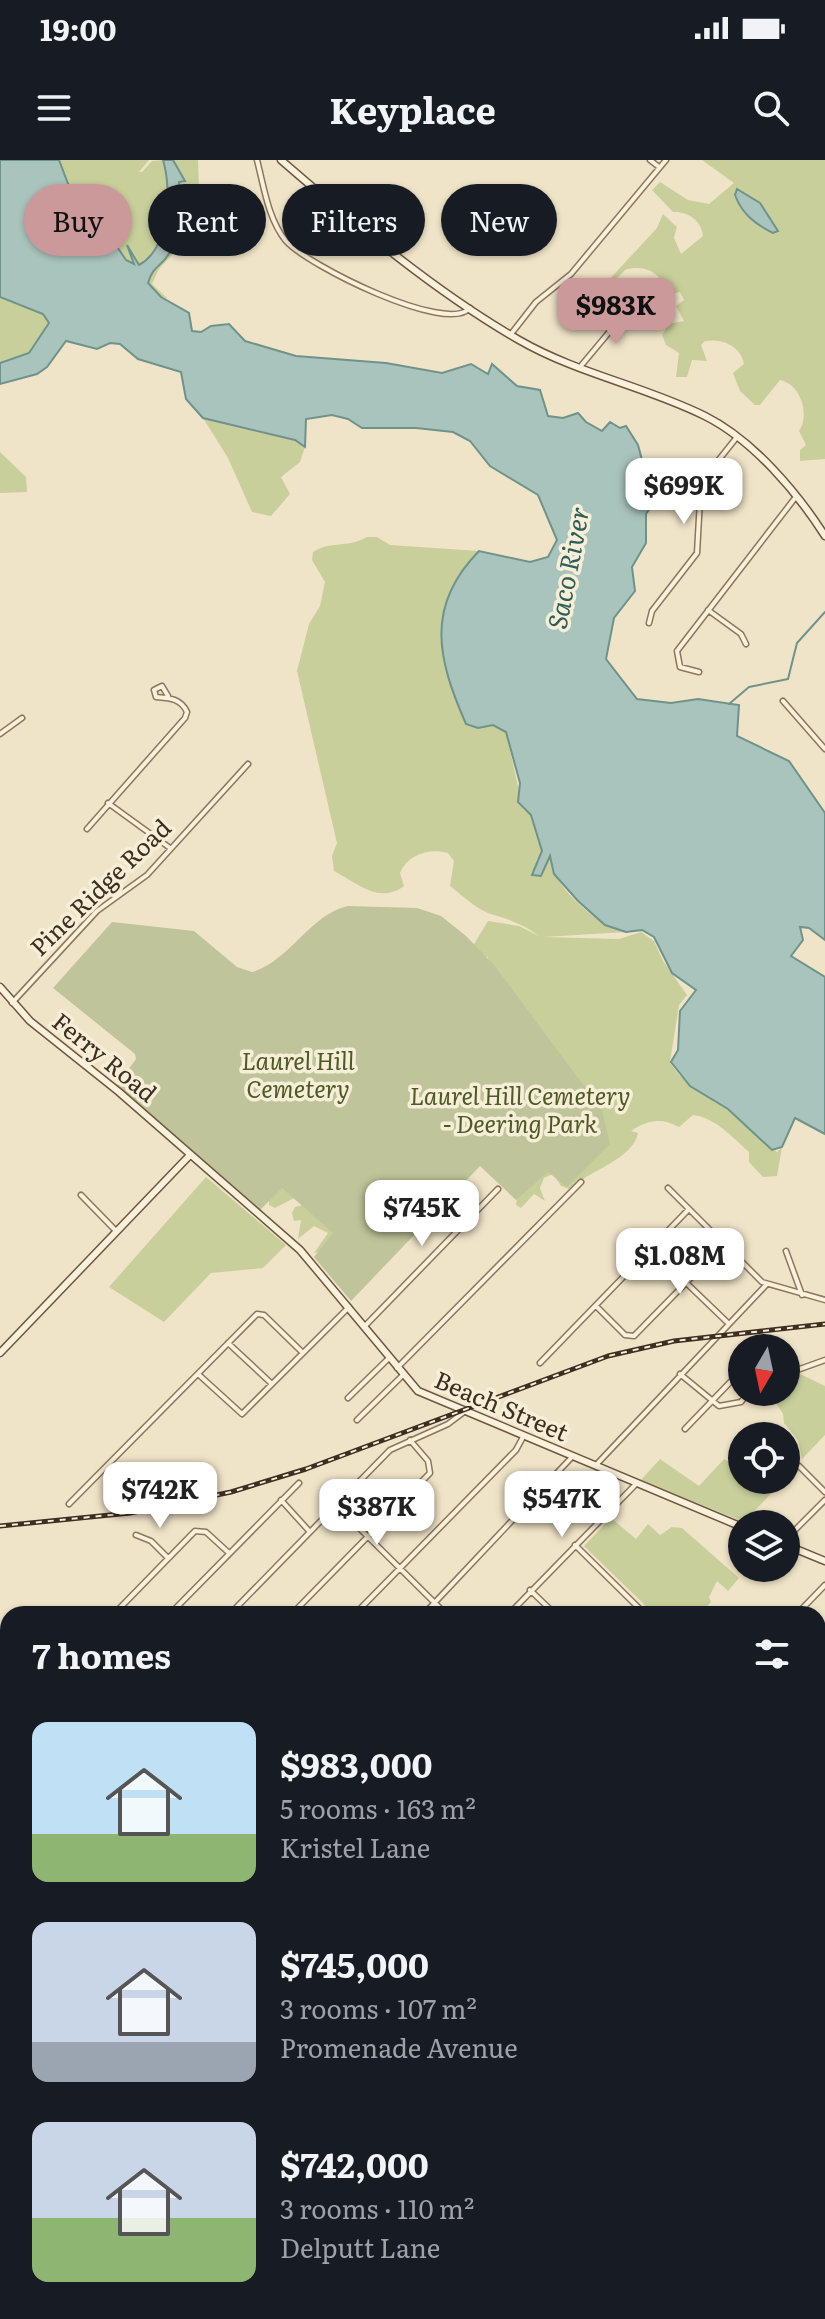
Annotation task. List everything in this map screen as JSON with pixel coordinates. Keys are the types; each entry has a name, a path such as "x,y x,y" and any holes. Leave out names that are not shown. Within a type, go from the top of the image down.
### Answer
{"main road":[{"path":"281,160 470,308 510,335 579,369 698,413 737,437 795,498 825,536"},
{"name":"Ferry Road","path":"0,987 12,1003 190,1155"},
{"path":"0,1353 190,1155"},
{"name":"Beach Street","path":"190,1155 306,1256 402,1376 424,1395 728,1521"},
{"path":"800,1551 825,1561"}],"street":[{"path":"257,160 277,227 304,257 347,279 423,310 451,316 465,314 470,308"},
{"path":"650,160 659,167"},
{"path":"510,335 536,302 571,274 666,160"},
{"path":"579,369 631,306"},
{"path":"649,623 653,610 698,551 701,482 737,437"},
{"path":"699,672 682,669 676,654 795,498"},
{"path":"708,610 738,632 746,644"},
{"path":"87,829 185,718 185,707 168,696"},
{"path":"783,701 825,749"},
{"path":"0,734 22,718"},
{"name":"Pine Ridge Road","path":"12,1003 100,909 147,875 248,764"},
{"path":"108,803 170,848"},
{"path":"397,1369 581,1182"},
{"path":"668,1188 723,1245 767,1284 823,1300 825,1293"},
{"path":"364,1327 498,1189"},
{"path":"81,1195 116,1231"},
{"path":"540,1363 688,1210"},
{"path":"596,1306 631,1337 723,1245"},
{"path":"651,1249 728,1323"},
{"path":"786,1251 802,1295"},
{"path":"595,1466 767,1284"},
{"path":"198,1374 241,1415 349,1307"},
{"path":"69,1504 261,1313 302,1352"},
{"path":"228,1343 272,1384"},
{"path":"348,1398 388,1359"},
{"path":"800,1369 825,1360"},
{"path":"680,1374 711,1402 728,1406"},
{"path":"357,1420 402,1376"},
{"path":"685,1429 728,1384"},
{"path":"238,1606 390,1450 444,1426 464,1412"},
{"path":"363,1606 516,1450 523,1437"},
{"path":"300,1606 430,1473 430,1468 410,1440"},
{"path":"431,1606 572,1457"},
{"path":"800,1467 825,1492"},
{"path":"178,1606 299,1483"},
{"path":"516,1606 636,1484"},
{"path":"281,1500 310,1532"},
{"path":"800,1525 825,1500"},
{"path":"336,1505 437,1606"},
{"path":"122,1606 199,1530 229,1553"},
{"path":"136,1535 151,1541 168,1558"},
{"path":"575,1545 637,1606"},
{"path":"805,1606 825,1585"},
{"path":"530,1590 547,1606"}],"green space":[{"path":"59,160 149,160 139,172 142,172 152,161 163,160 167,184 148,184 149,258 138,264 132,254 132,184 68,184"},
{"path":"173,160 198,160 199,184 179,184 185,181"},
{"path":"702,160 825,160 825,459 800,461 800,450 806,445 799,431 804,417 802,401 793,387 780,380 760,405 755,405 740,391 733,373 744,364 739,352 730,345 705,341 701,345 707,361 692,360 687,377 676,377 679,353 666,345 662,335 669,324 684,321 676,306 684,300 680,292 655,298 664,284 657,275 642,269 625,270 598,298 592,298 657,228 663,214 677,227 674,238 681,254 703,236 693,218 673,212 652,190 660,182 688,200 709,204 734,183"},
{"path":"123,256 131,256 134,264"},
{"path":"171,256 159,269 152,284 167,298 161,297 148,283 152,273"},
{"path":"0,297 43,314 49,323 29,353 0,363"},
{"path":"203,418 295,440 305,447 300,462 281,477 290,494 271,516 252,512 228,458"},
{"path":"0,452 26,477 27,492 0,493"},
{"name":"Laurel Hill Cemetery - Deering Park","path":"377,537 390,545 479,551 465,566 442,619 478,728 493,724 506,732 523,809 531,815 542,851 538,859 550,856 559,881 572,897 598,919 626,932 544,937 619,939 641,932 654,941 663,961 687,995 679,1005 670,1062 684,1080 739,1117 777,1152 782,1147 777,1176 763,1177 749,1162 749,1152 730,1134 709,1120 693,1115 679,1127 660,1121 637,1127 631,1131 638,1133 628,1150 609,1164 569,1189 561,1186 553,1174 544,1178 540,1188 545,1201 534,1194 521,1208 516,1205 518,1191 571,1125 340,1228 322,1251 314,1253 328,1233 314,1226 298,1239 301,1220 294,1221 292,1213 295,1207 310,1203 300,1195 275,1208 269,1205 269,1196 489,966 488,957 468,954 488,921 519,926 541,937 518,924 482,910 450,886 454,861 448,853 434,851 414,857 400,873 404,886 386,893 368,890 334,871 332,856 337,843 297,671 309,624 320,606 325,582 312,560 313,552"},
{"name":"Laurel Hill Cemetery","path":"348,906 417,908 441,916 466,936 494,965 602,1110 610,1144 567,1187 548,1172 516,1200 480,1166 351,1301 314,1257 333,1233 282,1188 260,1210 117,1085 136,1059 135,1054 53,988 112,922 194,931 237,967 252,972 278,958 322,919"},
{"path":"206,1177 286,1245 263,1268 211,1273 164,1322 109,1287"},
{"path":"800,1374 825,1386 825,1435 802,1459 800,1422 784,1422 778,1406 800,1406"},
{"path":"660,1459 699,1486 724,1459 728,1461 728,1494 771,1494 755,1510 728,1510 728,1515 641,1480"},
{"path":"611,1518 636,1539 648,1524 660,1535 672,1527 682,1528 728,1568 728,1582 736,1582 728,1591 717,1581 707,1606 646,1606 584,1546"}],"water":[{"name":"Saco River","path":"0,160 59,160 68,184 24,184 24,256 123,256 134,264 132,253 139,265 150,256 167,256 152,273 148,283 161,297 189,313 192,331 201,332 211,326 229,324 245,341 296,356 386,363 442,373 471,364 488,374 492,364 517,386 540,390 548,416 563,418 578,413 602,431 610,422 620,428 626,426 638,445 645,471 649,470 656,499 646,514 646,543 632,567 635,591 614,618 606,659 637,699 671,703 698,699 739,705 737,736 789,761 825,813 825,940 809,928 800,927 803,940 791,956 825,977 825,1134 795,1118 782,1147 772,1150 728,1109 690,1086 671,1062 678,1050 680,1011 696,990 672,973 654,937 642,930 626,932 605,925 578,901 554,874 550,856 541,876 532,875 542,851 531,815 518,802 520,783 506,732 493,725 478,728 466,724 448,678 441,634 443,613 450,593 479,551 530,562 548,557 557,540 538,495 490,466 470,441 453,432 362,428 348,419 332,415 306,419 305,447 295,440 203,418 186,399 181,372 138,359 120,344 110,343 97,349 66,341 47,367 37,374 0,384 0,363 29,353 49,323 43,314 0,297"},
{"path":"163,160 173,160 185,181 167,184"},
{"path":"737,189 760,203 778,231 773,233 750,218 738,202 735,195"}],"waterway":[{"path":"702,500 713,506 730,492 739,489"},
{"path":"656,501 675,508 696,499"},
{"path":"729,704 749,687 788,679 797,643 825,612"}],"railway":[{"path":"0,1526 130,1513 231,1492 306,1469 608,1356 674,1341 825,1324"}]}
